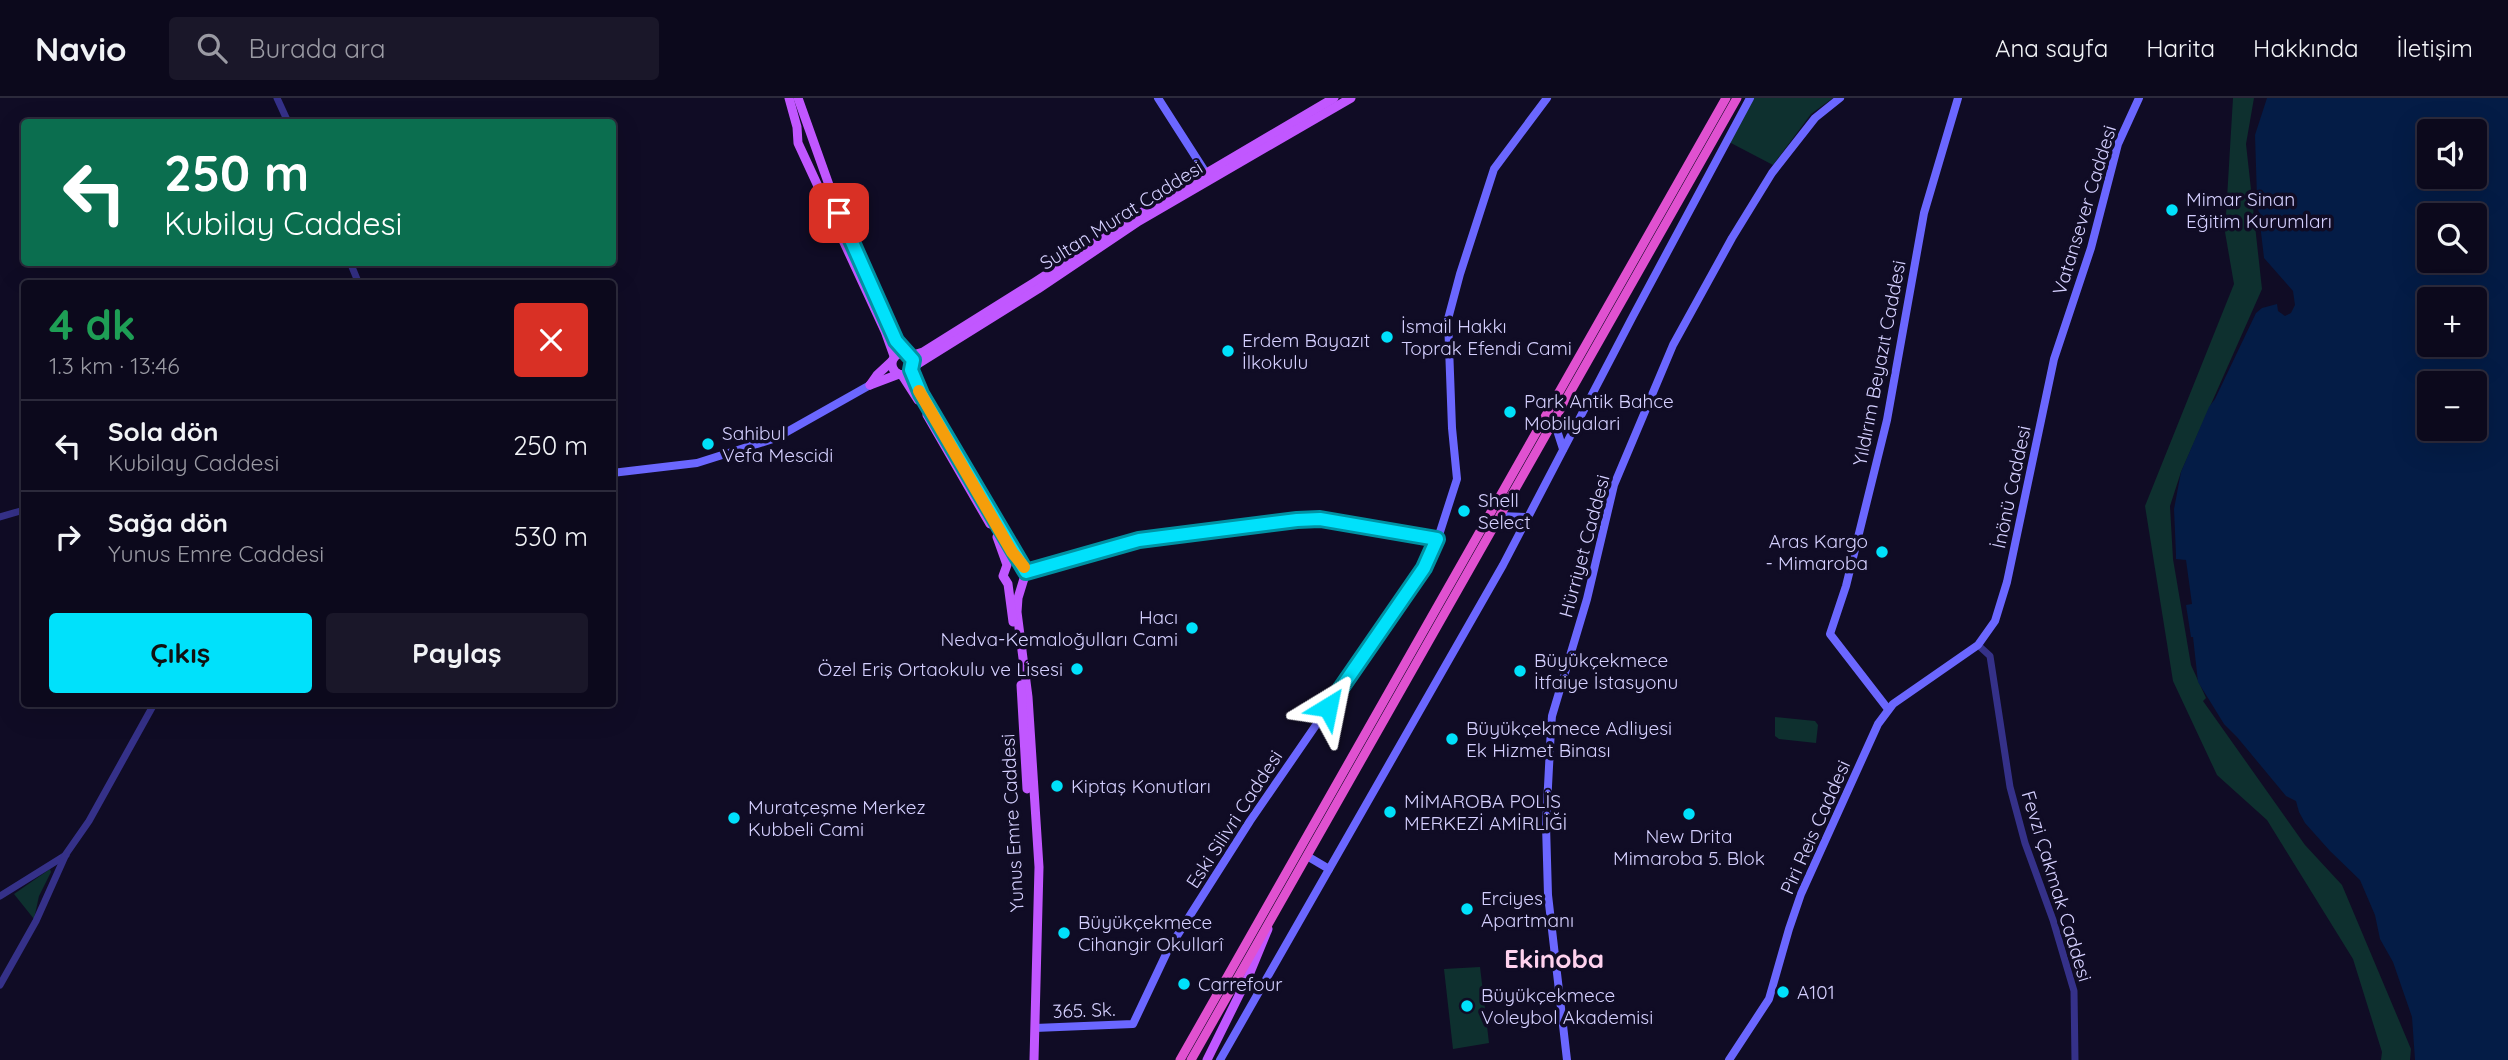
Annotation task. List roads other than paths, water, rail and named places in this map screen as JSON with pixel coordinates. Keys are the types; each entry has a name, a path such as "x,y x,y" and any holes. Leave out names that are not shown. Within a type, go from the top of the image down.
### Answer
{"highway":[{"path":"1180,1060 1727,98"},
{"path":"1191,1060 1737,98"}],"main road":[{"path":"789,98 799,143 885,331 894,370 906,371"},
{"path":"798,98 839,213 896,341 908,355 906,371 1001,544 1007,565 1003,573 1008,584 1023,582"},
{"path":"1284,131 1334,98"},
{"name":"Sultan Murat Caddesi","path":"893,358 923,352 1208,176 1284,131 1351,98"},
{"name":"Eski Silivri Caddesi","path":"1133,1024 1174,941 1252,817 1424,568 1437,539 1457,478 1452,428 1448,319 1494,169 1548,98"},
{"path":"1220,1060 1478,610 1750,98"},
{"name":"Hürriyet Caddesi","path":"1567,1060 1548,895 1546,825 1551,728 1552,716 1587,599 1614,485 1673,345 1732,238 1772,173 1815,118 1840,98"},
{"name":"Yıldırım Beyazıt Caddesi","path":"1888,709 1830,634 1846,586 1887,420 1924,213 1958,98"},
{"name":"Vatansever Caddesi","path":"2063,332 2091,248 2118,144 2139,98"},
{"path":"1157,99 1208,176"},
{"path":"799,143 805,149 811,140"},
{"name":"Sultan Murat Caddesi","path":"870,385 906,371 1038,289 1208,176"},
{"name":"İnönü Caddesi","path":"1978,645 1995,621 2007,582 2054,359 2063,332"},
{"path":"616,473 696,463 776,438 870,385 893,358"},
{"path":"906,371 1023,568 1017,612 1028,697 1038,867 1034,1060"},
{"path":"1554,421 1563,449"},
{"path":"1500,516 1527,517"},
{"path":"1007,565 1013,563 1023,568"},
{"name":"Yunus Emre Caddesi","path":"1008,584 1022,693 1034,861 1033,1028 1028,1060"},
{"name":"Piri Reis Caddesi","path":"1729,1060 1769,999 1801,894 1878,724 1888,709 1978,645"},
{"path":"1307,856 1329,869"},
{"path":"1207,1060 1255,963 1273,917"},
{"name":"365. Sk.","path":"1033,1028 1133,1024"}],"street":[{"path":"277,98 287,119"},
{"path":"0,517 21,511"},
{"path":"1023,568 1139,540 1297,520 1320,519 1437,539"},
{"name":"Fevzi Çakmak Caddesi","path":"1978,645 1990,656 2010,787 2025,843 2053,920 2074,991 2075,1060"},
{"path":"0,985 36,920 66,854 89,821 152,707"},
{"path":"0,896 66,854"}],"water":[{"path":"2267,98 2508,98 2508,1060 2415,1060 2412,1017 2393,962 2380,939 2375,915 2360,880 2305,823 2296,801 2286,796 2224,724 2198,682 2186,605 2192,604 2186,560 2176,559 2174,509 2181,472 2209,407 2256,313 2262,308 2277,304 2278,311 2285,316 2291,313 2295,305 2293,291 2264,258 2257,198 2255,135"}],"place":[{"name":"Mimar Sinan Eğitim Kurumları","path":"2172,210"},
{"name":"İsmail Hakkı Toprak Efendi Cami","path":"1387,337"},
{"name":"Erdem Bayazıt İlkokulu","path":"1228,351"},
{"name":"Park Antik Bahce Mobilyalari","path":"1510,412"},
{"name":"Sahibul Vefa Mescidi","path":"708,444"},
{"name":"Shell Select","path":"1464,511"},
{"name":"Aras Kargo - Mimaroba","path":"1882,552"},
{"name":"Hacı Nedva-Kemaloğulları Cami","path":"1192,628"},
{"name":"Özel Eriş Ortaokulu ve Lisesi","path":"1077,669"},
{"name":"Büyükçekmece İtfaiye İstasyonu","path":"1520,671"},
{"name":"Büyükçekmece Adliyesi Ek Hizmet Binası","path":"1452,739"},
{"name":"Kiptaş Konutları","path":"1057,786"},
{"name":"MİMAROBA POLİS MERKEZİ AMİRLİĞİ","path":"1390,812"},
{"name":"New Drita Mimaroba 5. Blok","path":"1689,814"},
{"name":"Muratçeşme Merkez Kubbeli Cami","path":"734,818"},
{"name":"Erciyes Apartmanı","path":"1467,909"},
{"name":"Büyükçekmece Cihangir Okullarî","path":"1064,933"},
{"name":"Carrefour","path":"1184,984"},
{"name":"A101","path":"1783,992"},
{"name":"Büyükçekmece Voleybol Akademisi","path":"1467,1006"}],"district":[{"name":"Ekinoba","path":"1554,959"}]}
